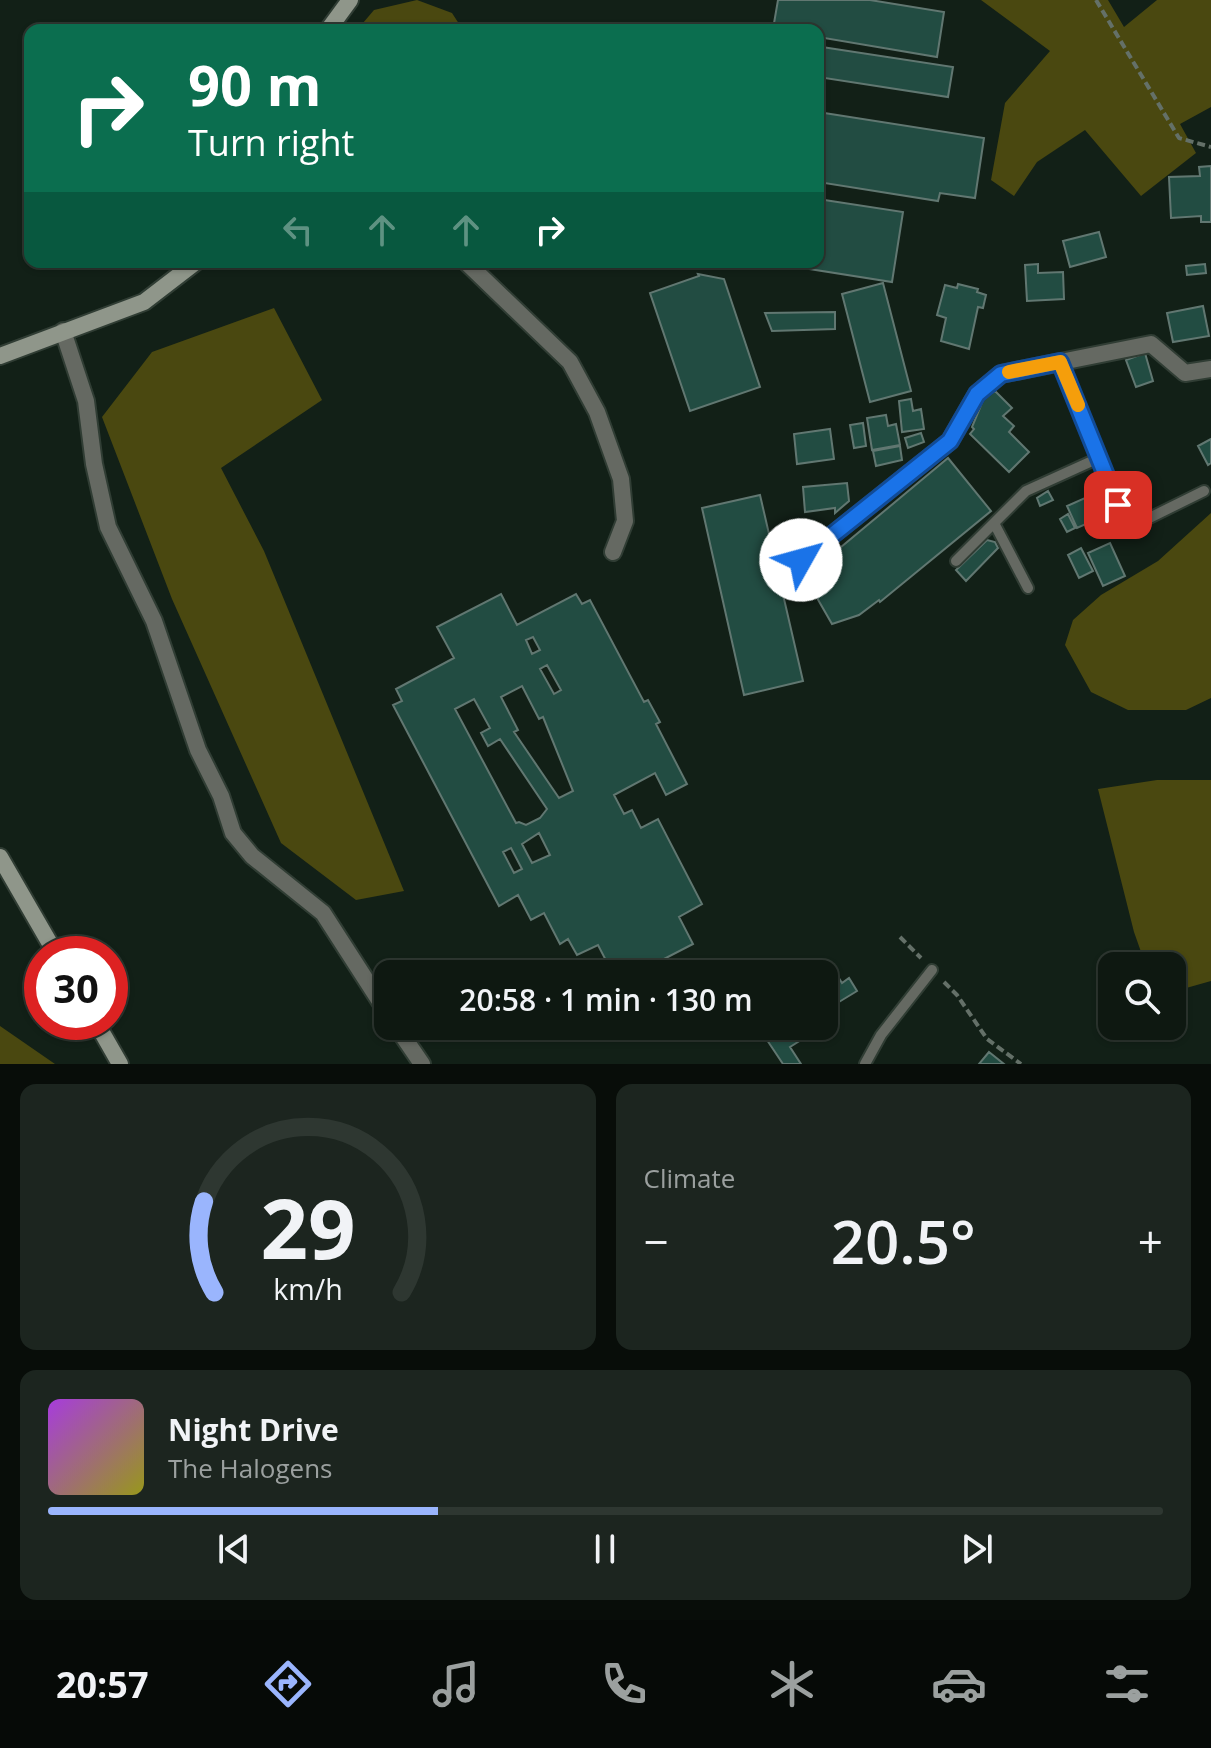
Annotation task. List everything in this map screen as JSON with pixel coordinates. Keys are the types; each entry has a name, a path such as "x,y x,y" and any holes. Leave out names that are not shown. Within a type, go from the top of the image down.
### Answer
{"street":[{"path":"332,24 350,0"},
{"path":"0,356 144,302 188,268"},
{"path":"472,268 570,362 597,412 621,479 625,521 613,552"},
{"path":"63,331 86,401 94,464 108,527 154,621 198,750 221,796 233,833 252,856 323,913 374,992"},
{"path":"801,560 950,441 977,394 1001,374 1151,344 1185,373 1211,369"},
{"path":"0,857 46,936"},
{"path":"106,1040 120,1064"},
{"path":"406,1040 422,1064"}],"lane":[{"path":"1060,362 1101,457 1127,529 1204,491"},
{"path":"956,561 1026,491 1101,457"},
{"path":"994,523 1028,588"},
{"path":"865,1064 881,1035 932,970"}],"path":[{"path":"1096,0 1179,138 1211,147"},
{"path":"900,937 957,995 987,1039 1021,1064"}],"shaded area":[{"path":"417,0 452,13 459,24 362,24 374,10"},
{"path":"981,0 1108,0 1124,27 1157,0 1211,0 1211,107 1180,124 1196,153 1141,196 1085,130 1037,162 1014,196 991,180 1005,103 1050,51"},
{"path":"274,308 322,400 221,468 264,551 404,891 356,900 281,843 172,599 102,417 152,352"},
{"path":"1211,513 1211,698 1186,710 1128,710 1091,692 1065,645 1073,620 1101,595 1158,561"},
{"path":"1157,780 1211,780 1211,981 1186,988 1186,952 1141,952 1098,789"},
{"path":"0,1026 55,1064 0,1064"}],"building":[{"path":"778,0 870,0 944,12 937,57 824,38 824,24 774,24"},
{"path":"824,47 953,67 948,97 824,78"},
{"path":"824,113 984,138 975,198 940,193 938,201 824,183"},
{"path":"1211,166 1211,222 1201,222 1201,216 1171,218 1169,177 1200,176 1199,167"},
{"path":"824,200 903,212 892,282 803,268 824,268"},
{"path":"1099,232 1106,257 1070,267 1063,241"},
{"path":"1038,264 1038,273 1063,272 1064,299 1027,301 1025,265"},
{"path":"1205,264 1206,273 1187,275 1186,266"},
{"path":"698,274 724,279 760,387 690,411 650,293"},
{"path":"883,283 911,391 870,402 842,294"},
{"path":"958,284 978,289 977,292 986,295 983,308 978,307 969,349 941,341 946,318 937,315 945,285 957,288"},
{"path":"1203,306 1209,336 1173,342 1167,313"},
{"path":"835,312 835,329 772,331 765,313"},
{"path":"1145,353 1153,381 1136,387 1126,360"},
{"path":"995,391 1012,408 1003,416 1014,426 1009,432 1029,452 1009,472 970,434 984,398"},
{"path":"911,399 913,411 921,409 924,429 902,432 899,401"},
{"path":"886,415 888,426 896,424 900,445 872,450 867,418"},
{"path":"863,423 866,446 854,448 850,425"},
{"path":"830,429 834,459 797,464 794,434"},
{"path":"921,433 924,442 908,448 905,438"},
{"path":"1211,439 1211,463 1208,465 1198,446"},
{"path":"900,446 902,460 876,466 873,451"},
{"path":"948,458 991,511 880,602 859,615 832,624 805,577"},
{"path":"847,483 849,501 835,513 835,508 805,512 803,487"},
{"path":"1048,491 1053,500 1040,506 1037,498"},
{"path":"760,495 803,681 744,695 702,508"},
{"path":"1085,498 1095,520 1077,528 1067,506"},
{"path":"1068,514 1075,528 1067,532 1060,519"},
{"path":"987,540 995,542 998,548 966,581 956,570"},
{"path":"1110,543 1125,576 1103,586 1088,553"},
{"path":"1081,548 1093,571 1079,578 1068,555"},
{"path":"501,594 517,625 576,594 582,604 590,600 644,702 648,700 660,722 656,724 687,784 666,795 655,773 614,795 624,814 632,810 641,828 658,819 702,904 679,917 693,944 662,960 606,960 598,945 577,955 568,939 560,944 544,913 531,920 518,895 499,906 393,705 402,701 396,689 454,658 437,627","holes":["533,637 540,650 532,654 526,640","547,665 561,690 554,694 540,669","522,686 539,719 543,717 573,791 559,798 514,732 518,730 501,697","474,699 490,728 481,733 488,746 500,739 547,809 540,818 526,825 516,823 455,709","539,833 550,855 532,863 522,844","511,848 522,869 514,873 503,852"]},
{"path":"838,977 842,983 849,978 857,991 838,1003"},
{"path":"767,1040 801,1040 790,1047 801,1064 783,1064"},
{"path":"989,1052 1004,1064 979,1064"}],"slow traffic":[{"path":"1009,372 1060,362 1078,405"}],"route":[{"path":"801,560 950,441 977,394 1001,374 1060,362 1118,505"}]}
